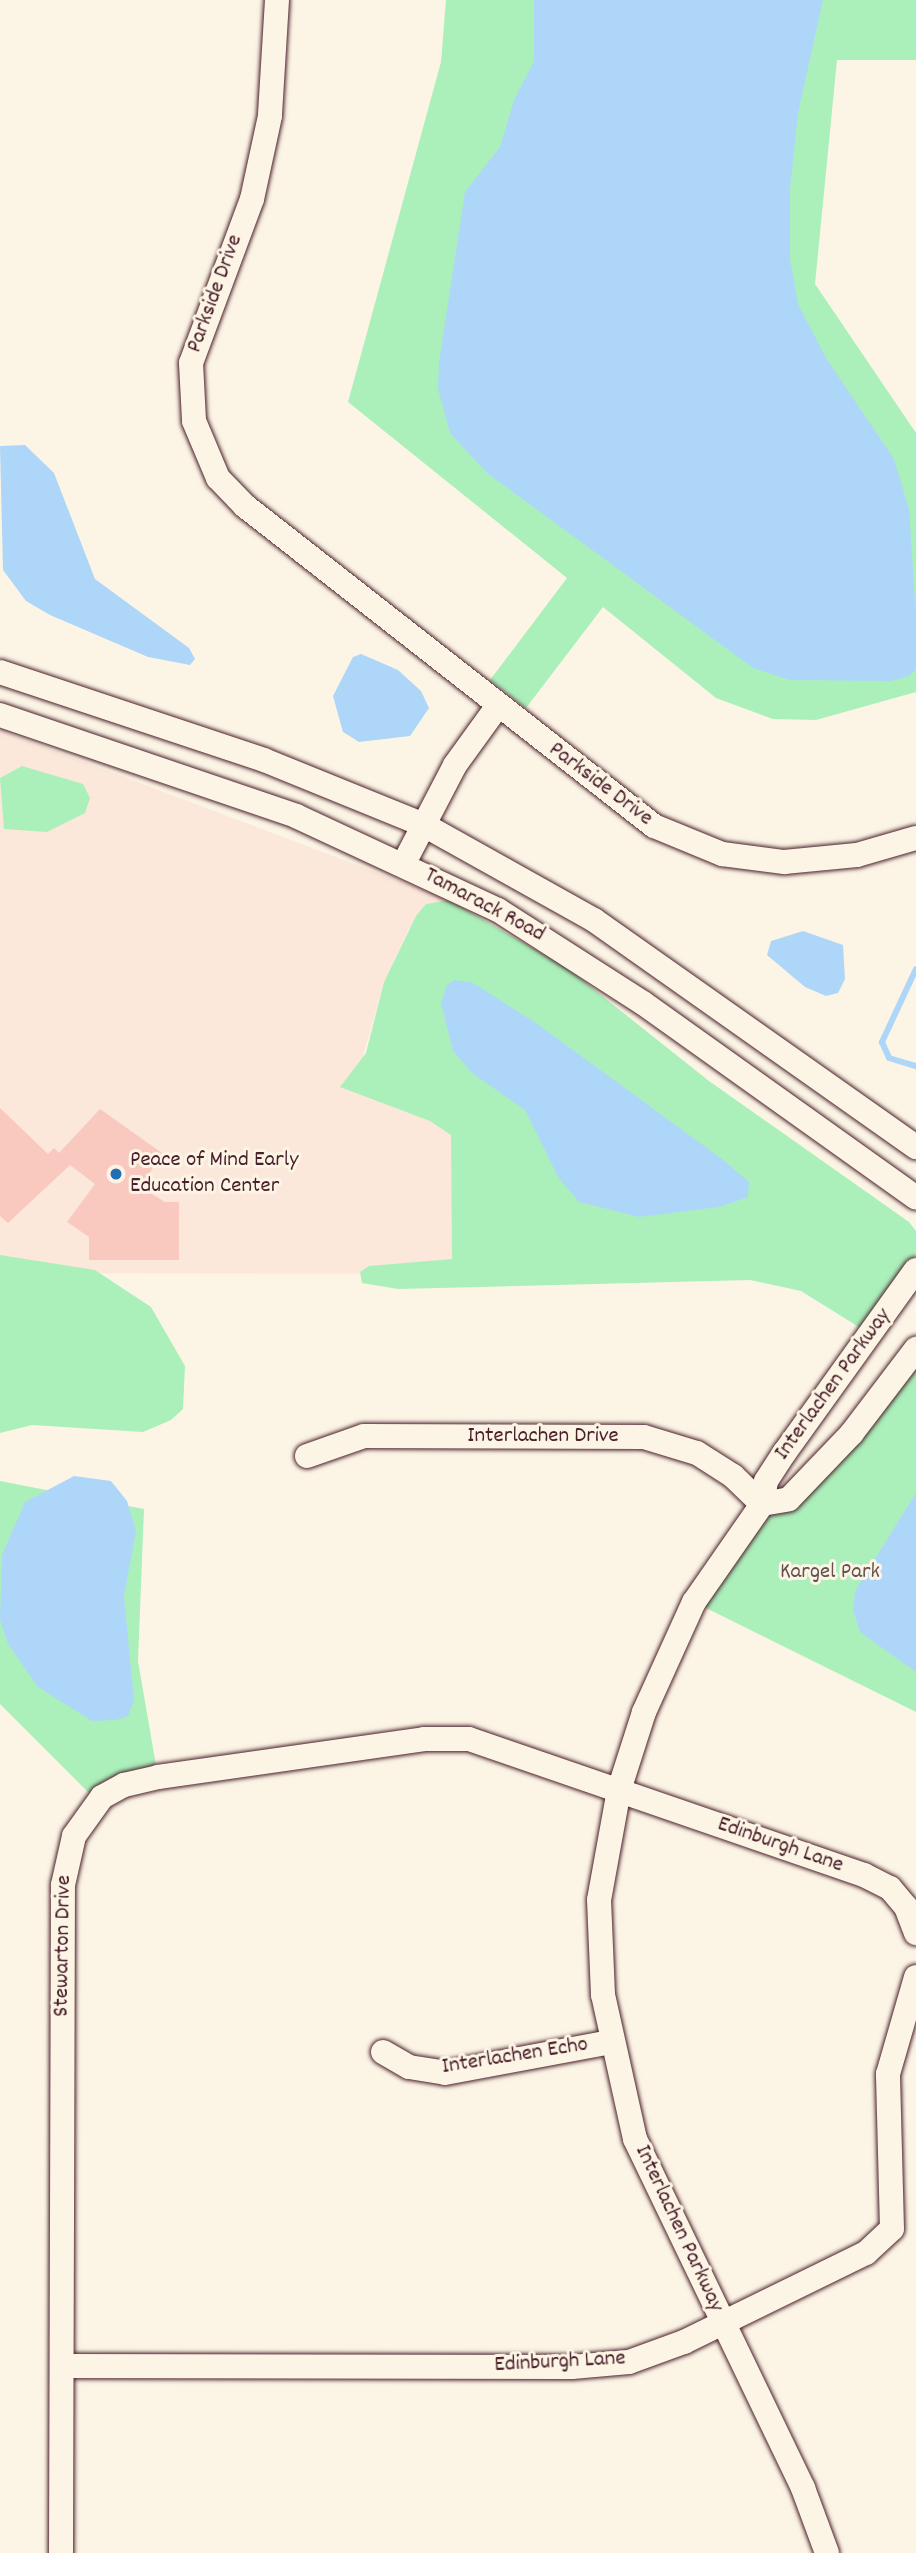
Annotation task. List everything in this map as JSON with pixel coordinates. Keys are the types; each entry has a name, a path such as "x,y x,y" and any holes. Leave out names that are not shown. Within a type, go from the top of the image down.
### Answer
{"street":[{"name":"Parkside Drive","path":"278,0 270,116 252,199 191,363 194,421 218,478 245,506 497,707 654,826 722,854 816,861 916,838"},
{"name":"Tamarack Road","path":"0,672 264,760 424,825 594,920 916,1147"},
{"path":"404,863 455,765 497,707"},
{"name":"Tamarack Road","path":"0,715 255,800 404,863 570,953 916,1198"},
{"name":"Interlachen Parkway","path":"827,2553 803,2488 652,2185 610,2042 598,1900 619,1790 644,1712 694,1602 762,1504 766,1481 916,1270"},
{"name":"Interlachen Parkway","path":"762,1504 789,1499 852,1433 916,1349"},
{"name":"Interlachen Drive","path":"307,1456 364,1436 644,1437 698,1453 733,1476 762,1504"},
{"name":"Stewarton Drive","path":"61,2553 63,1885 70,1847 88,1812 124,1785 148,1779 445,1738 497,1746 619,1790"},
{"name":"Edinburgh Lane","path":"619,1790 864,1875 898,1897 916,1933"},
{"name":"Edinburgh Lane","path":"62,2366 598,2366 654,2354 866,2253 892,2229 888,2074 916,1977"},
{"name":"Interlachen Echo","path":"383,2052 409,2067 445,2073 610,2042"}],"shaded area":[{"path":"0,730 452,901 426,904 408,931 384,982 362,1060 475,1121 475,1274 0,1273"}],"green space":[{"path":"446,0 916,0 916,60 837,60 815,284 916,433 916,692 816,720 773,719 716,698 603,607 526,708 490,680 567,578 348,402 441,62"},
{"path":"22,766 83,784 90,798 85,813 47,832 4,829 0,778"},
{"path":"449,900 567,968 709,1081 909,1222 916,1231 916,1254 862,1329 801,1291 750,1280 398,1289 362,1283 360,1272 369,1266 452,1259 451,1135 430,1121 340,1087 366,1053 384,982 416,916 426,904"},
{"path":"0,1255 95,1270 151,1307 185,1366 183,1409 171,1420 143,1432 32,1425 0,1433"},
{"name":"Kargel Park","path":"916,1349 916,1712 694,1602 762,1504 790,1499"},
{"path":"0,1481 144,1509 138,1661 158,1777 98,1802 0,1704"}],"water":[{"path":"534,0 823,0 798,113 790,189 790,259 798,304 826,358 894,459 909,509 916,616 916,669 909,676 891,681 790,680 753,668 487,473 450,433 438,389 439,362 465,192 500,147 514,100 534,61"},
{"path":"25,445 54,473 95,579 189,648 195,659 190,665 148,657 50,615 26,601 3,570 0,446"},
{"path":"361,654 398,670 421,691 429,708 410,736 359,742 343,732 333,696 353,657"},
{"path":"803,931 843,945 845,979 838,993 826,996 805,987 767,955 771,941"},
{"path":"455,980 473,983 536,1023 722,1159 749,1182 748,1197 719,1207 639,1217 579,1202 558,1177 525,1110 472,1073 453,1051 441,1003 447,985"},
{"path":"74,1476 111,1481 127,1501 136,1531 124,1596 134,1700 128,1716 116,1720 92,1721 38,1687 8,1644 0,1620 2,1555 25,1502"},
{"path":"916,1493 916,1672 860,1632 853,1610 855,1591"}],"building":[{"name":"Peace of Mind Early Education Center","path":"0,1108 48,1154 54,1148 59,1153 100,1109 162,1153 141,1187 165,1202 179,1202 179,1260 89,1260 89,1237 67,1222 95,1184 70,1165 8,1223 0,1216"}],"waterway":[{"path":"916,969 882,1042 889,1058 916,1066"}],"place":[{"name":"Peace of Mind Early Education Center","path":"116,1174"}]}
